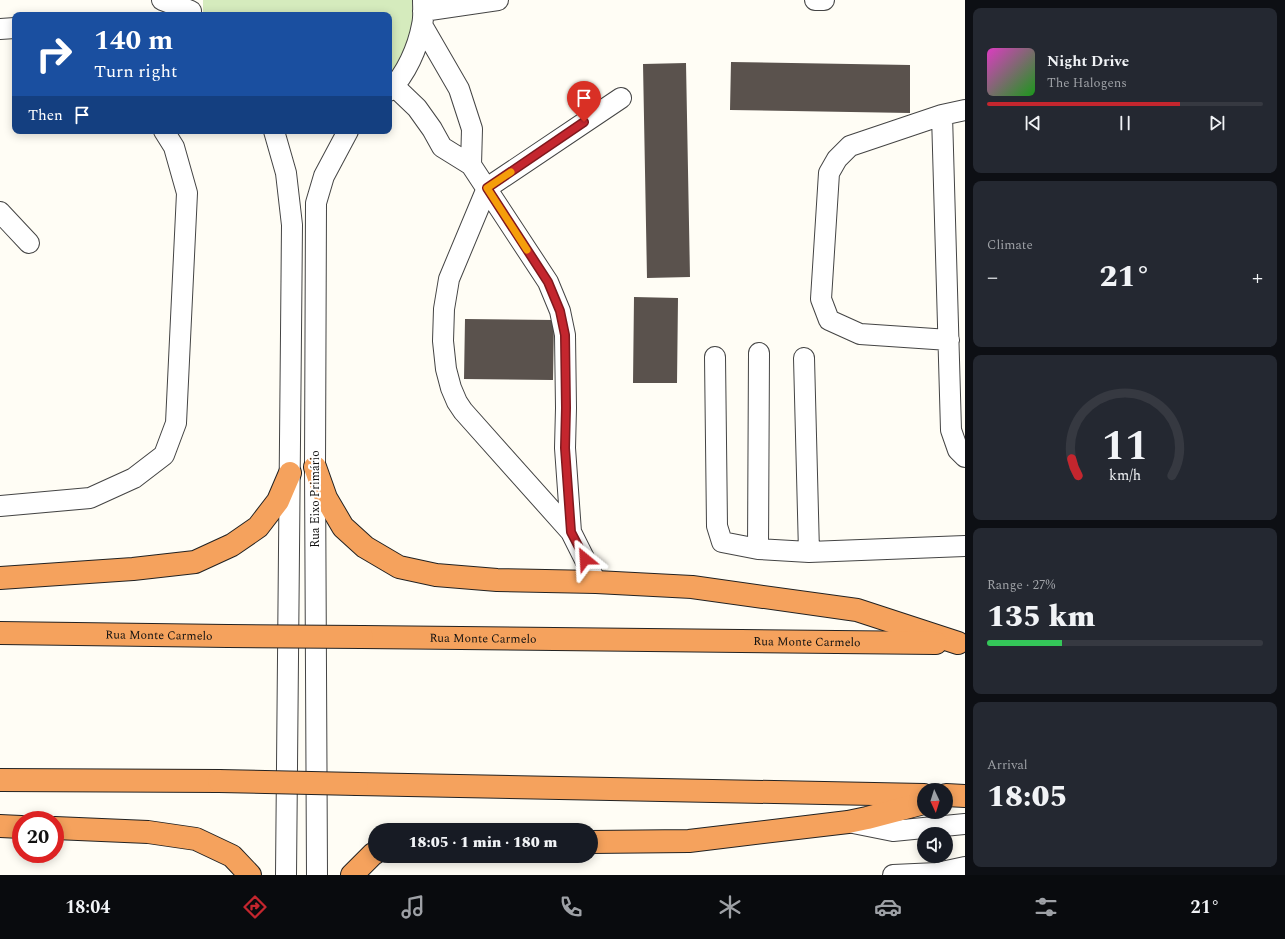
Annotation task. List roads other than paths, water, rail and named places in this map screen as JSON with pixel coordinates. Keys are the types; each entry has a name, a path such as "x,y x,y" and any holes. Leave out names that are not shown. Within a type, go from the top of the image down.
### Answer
{"highway":[{"path":"315,467 326,498 343,527 365,547 398,567 436,575 497,580 596,582 692,587 857,610 961,643"},
{"path":"0,578 133,569 195,562 232,545 258,527 278,501 290,473"},
{"name":"Rua Monte Carmelo","path":"0,632 228,636 362,636 961,643"},
{"path":"0,780 219,781 917,795"},
{"path":"598,842 689,841 848,822 917,805"},
{"path":"0,826 12,827"},
{"path":"64,828 148,832 196,839 232,856 250,875"},
{"path":"352,875 368,858"}],"street":[{"path":"162,0 191,9"},
{"path":"423,12 498,0"},
{"path":"815,0 824,0"},
{"path":"423,12 413,57 392,88 417,108 432,129 442,147 471,165 548,282 560,311 565,335 565,448 571,532"},
{"path":"423,12 459,89 472,129 471,165"},
{"path":"0,29 12,28"},
{"path":"596,582 571,532 463,411 457,402 451,388 446,369 443,341 444,309 449,279 487,188 620,98"},
{"path":"949,340 860,334 829,320 820,299 829,173 837,159 850,146 942,115 965,110"},
{"path":"942,115 952,430 958,450 965,457"},
{"path":"0,506 90,498 134,478 164,455 176,423 187,193 174,147 166,134"},
{"name":"Rua Eixo Primário","path":"275,134 286,172 292,225 286,875"},
{"name":"Rua Eixo Primário","path":"317,875 315,467 316,203 324,176 346,134"},
{"path":"0,212 29,242"},
{"path":"758,549 759,353"},
{"path":"715,357 717,526 722,542 758,549 809,552 965,546"},
{"path":"804,358 809,552"},
{"path":"848,822 893,831 965,824"},
{"path":"894,875 937,872 965,868"}]}
